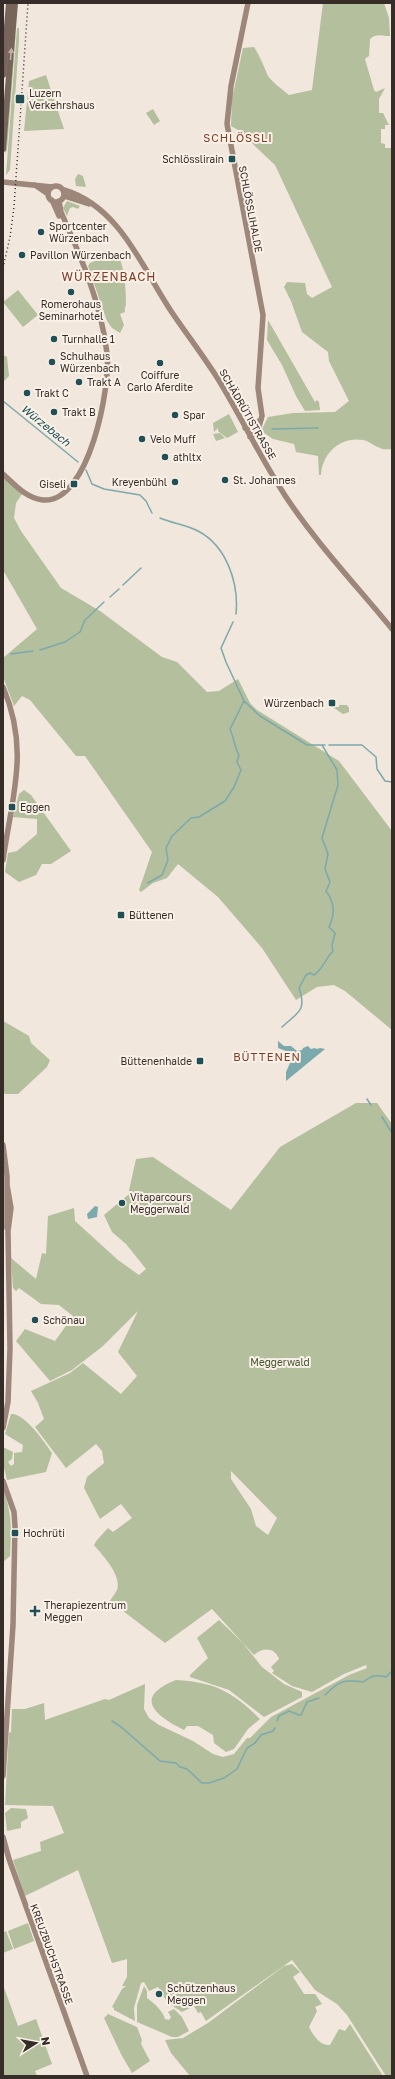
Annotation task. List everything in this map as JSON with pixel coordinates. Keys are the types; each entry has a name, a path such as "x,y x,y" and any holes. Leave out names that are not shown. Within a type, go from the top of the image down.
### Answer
{"main road":[{"path":"3,75 9,3"},
{"path":"3,149 15,3"}],"street":[{"name":"SCHLÖSSLIHALDE","path":"248,3 231,86 226,124 262,307 262,332 258,388 262,412 261,420"},
{"path":"3,182 52,187 59,186 64,193 58,201"},
{"path":"35,185 48,194 52,200 87,284 92,289"},
{"path":"48,194 52,187"},
{"name":"SCHÄDRÜTISTRASSE","path":"64,193 86,199 110,220 128,241 173,315 219,380 250,437 286,497 316,539 392,629"},
{"path":"52,200 58,201"},
{"path":"3,474 24,493 43,500 56,498 67,491 76,481 86,458 103,407 108,377 105,340 92,289 58,201"},
{"path":"245,428 261,420"},
{"path":"250,437 258,430 261,420"},
{"path":"3,687 11,706 19,751 17,779 3,860"},
{"path":"3,1145 7,1185 6,1222 8,1231 9,1397 3,1428"},
{"path":"3,1481 14,1512 16,1526 13,1625 3,1776"},
{"name":"KREUZBUCHSTRASSE","path":"3,1837 28,1915 87,2076"}],"green space":[{"path":"323,3 384,3 389,18 390,36 377,35 372,37 370,39 369,56 365,59 374,90 376,92 385,88 379,99 379,113 383,113 389,125 385,125 385,129 381,129 381,143 385,144 385,148 392,148 392,449 381,449 368,441 363,440 355,439 347,441 334,448 329,453 322,467 321,475 319,475 318,456 296,452 294,444 273,439 261,431 268,417 293,413 335,412 349,401 329,361 328,352 302,332 291,301 284,287 287,282 305,283 307,294 312,298 332,287 275,165 238,130 231,126 232,99 243,48 254,47 268,76 289,95 312,90"},
{"path":"17,28 19,28 19,40 10,170 6,175"},
{"path":"16,31 7,150 5,154 15,38"},
{"path":"46,75 64,129 24,131 29,81"},
{"path":"153,109 160,121 154,125 146,113"},
{"path":"78,174 83,176 86,187 76,186 75,179"},
{"path":"67,201 80,206 78,209 73,207 70,208 67,216 63,208"},
{"path":"114,253 121,261 125,284 125,312 120,314 124,325 120,333 112,328 107,321 88,266 90,263"},
{"path":"18,290 38,315 23,327 3,302"},
{"path":"268,320 315,402 317,400 319,402 320,410 305,411 296,396 282,365 267,340"},
{"path":"3,355 7,357 9,376 3,382"},
{"path":"229,414 238,432 227,438 218,431 218,428 214,432 213,423"},
{"path":"220,433 225,438 216,441 213,434"},
{"path":"3,477 22,494 16,503 14,518 21,531 61,588 100,611 162,657 177,662 207,692 219,691 238,679 250,703 257,710 339,761 392,831 392,1030 345,991 334,985 317,987 296,1000 262,948 218,897 178,864 167,878 153,883 141,892 139,890 152,852 85,756 76,756 30,700 22,696 14,706 3,677 3,658 37,629 3,570"},
{"path":"334,704 335,707 339,707 339,705 347,705 349,712 343,714 331,706"},
{"path":"24,790 31,795 71,851 51,864 42,864 36,875 19,882 5,872 8,853 17,851 37,834 37,819 13,817 19,794"},
{"path":"3,1021 29,1036 31,1043 50,1060 47,1067 18,1094 5,1094 3,1092"},
{"name":"Meggerwald","path":"356,1103 377,1103 392,1124 392,2076 386,2076 347,2015 337,2004 315,1990 292,1960 206,2021 201,2012 198,2013 194,2006 182,2012 168,2003 158,1987 149,1991 144,1982 141,1983 134,2008 135,2021 114,2010 112,2007 122,1989 126,1986 122,1986 127,1977 127,1959 112,1963 78,1870 25,1896 13,1860 41,1851 40,1842 64,1833 53,1806 5,1805 9,1733 11,1732 12,1709 25,1709 44,1703 45,1720 105,1699 109,1700 145,1684 144,1709 149,1718 159,1725 193,1741 213,1754 223,1757 234,1754 247,1738 250,1738 271,1717 349,1675 367,1668 366,1665 344,1674 312,1692 292,1686 272,1673 274,1671 271,1667 279,1659 275,1652 271,1650 264,1650 257,1652 254,1655 212,1609 165,1643 110,1601 117,1590 117,1578 107,1560 94,1545 108,1528 113,1532 132,1518 121,1504 100,1519 84,1488 87,1477 104,1463 102,1451 96,1444 66,1468 35,1427 44,1419 38,1403 31,1391 70,1373 83,1363 121,1394 137,1376 118,1352 138,1311 103,1346 72,1370 50,1381 16,1341 25,1329 55,1341 73,1316 59,1305 41,1304 19,1288 16,1291 13,1288 11,1258 36,1279 42,1253 46,1254 48,1216 74,1208 75,1221 118,1260 139,1275 146,1269 126,1244 112,1232 104,1215 128,1195 136,1159 153,1157 231,1210 280,1147","holes":["231,1471 277,1518 268,1535 256,1526 251,1509 231,1479"]},
{"path":"11,1414 22,1418 28,1423 40,1436 52,1453 46,1472 7,1480 3,1464 3,1447 13,1452 12,1459 8,1462 11,1466 14,1464 14,1453 22,1452 23,1445 5,1434"},
{"path":"3,1489 10,1515 11,1530 10,1556 3,1562"},
{"path":"219,1620 242,1642 262,1667 284,1684 302,1692 302,1697 264,1717 229,1690 190,1677 190,1675 208,1658 197,1638"},
{"path":"176,1680 202,1683 222,1690 232,1695 260,1719 248,1729 234,1749 226,1752 214,1743 213,1735 198,1726 187,1726 184,1730 157,1712 153,1706 152,1699 155,1693 163,1686"},
{"path":"11,1808 26,1809 28,1818 21,1822 21,1828 7,1831 5,1813"},
{"path":"28,1923 34,1941 14,1949 8,1931"},
{"path":"6,1931 13,1949 3,1953 3,1933"},
{"path":"292,1964 300,1972 293,1977 304,1994 315,1994 322,2004 315,2007 317,2011 309,2027 315,2036 323,2044 330,2045 339,2029 345,2031 350,2024 383,2076 190,2076 171,2053 165,2040 183,2038 208,2023 284,1966"},
{"path":"3,1985 18,2026 36,2019 52,2064 35,2071 37,2076 3,2076"},
{"path":"144,1986 147,1991 147,1998 160,2010 165,2019 169,2020 171,2017 168,2012 174,2009 182,2017 189,2031 178,2037 172,2037 137,2022 137,2005"},
{"path":"108,2014 137,2027 142,2040 141,2044 150,2061 132,2073 104,2018"}],"water":[{"path":"278,1041 284,1046 291,1046 297,1051 308,1046 311,1049 325,1049 286,1081 286,1072 290,1063 286,1051 278,1048"},
{"path":"95,1206 98,1207 97,1217 88,1219 87,1214"}],"waterway":[{"name":"Würzebach","path":"3,401 78,462"},
{"path":"272,429 318,428"},
{"path":"86,470 92,484 104,489 140,495 146,501 152,513"},
{"path":"160,518 198,531 217,546 224,556 233,579 236,614"},
{"path":"123,585 141,568"},
{"path":"110,597 119,589"},
{"path":"40,650 65,642 80,632 85,620 104,602"},
{"path":"233,622 221,648 244,701 260,716 307,745 325,745"},
{"path":"11,654 33,651"},
{"path":"148,883 162,875 168,860 166,848 172,836 191,818 199,817 225,801 234,787 241,770 237,762 239,755 230,729 244,701"},
{"path":"282,1027 300,1010 302,1002 299,988 306,975 310,973 314,975 317,973 333,951 332,945 335,933 329,927 333,909 331,900 326,891 330,882 325,869 328,854 322,838 338,785 337,770 322,745"},
{"path":"329,745 362,745 376,757 377,769 385,781 392,782"},
{"path":"367,1099 371,1105"},
{"path":"382,1117 392,1133"},
{"path":"325,1695 342,1682 363,1682 371,1677 386,1677 392,1671"},
{"path":"277,1721 279,1716 289,1711 301,1715 307,1702 319,1698"},
{"path":"112,1721 120,1726 160,1761 176,1763 180,1767 187,1769 202,1783 209,1783 224,1778 237,1769 247,1748 255,1743 261,1735 273,1731 275,1728"}],"railway":[{"path":"3,268 10,237 14,207 28,3"}],"place":[{"name":"Luzern Verkehrshaus","path":"20,99"},
{"name":"Schlösslirain","path":"232,159"},
{"name":"Sportcenter Würzenbach","path":"41,232"},
{"name":"Pavillon Würzenbach","path":"22,255"},
{"name":"Romerohaus Seminarhotel","path":"71,292"},
{"name":"Turnhalle 1","path":"54,339"},
{"name":"Schulhaus Würzenbach","path":"52,362"},
{"name":"Coiffure Carlo Aferdite","path":"160,363"},
{"name":"Trakt A","path":"79,382"},
{"name":"Trakt C","path":"27,393"},
{"name":"Trakt B","path":"54,412"},
{"name":"Spar","path":"175,415"},
{"name":"Velo Muff","path":"142,439"},
{"name":"athltx","path":"165,457"},
{"name":"St. Johannes","path":"225,480"},
{"name":"Kreyenbühl","path":"175,482"},
{"name":"Giseli","path":"74,484"},
{"name":"Würzenbach","path":"332,703"},
{"name":"Eggen","path":"12,807"},
{"name":"Büttenen","path":"121,915"},
{"name":"Büttenenhalde","path":"200,1061"},
{"name":"Vitaparcours Meggerwald","path":"122,1203"},
{"name":"Schönau","path":"35,1320"},
{"name":"Hochrüti","path":"15,1533"},
{"name":"Therapiezentrum Meggen","path":"35,1611"},
{"name":"Schützenhaus Meggen","path":"159,1994"}],"district":[{"name":"SCHLÖSSLI","path":"238,137"},
{"name":"WÜRZENBACH","path":"109,276"},
{"name":"BÜTTENEN","path":"267,1056"}]}
